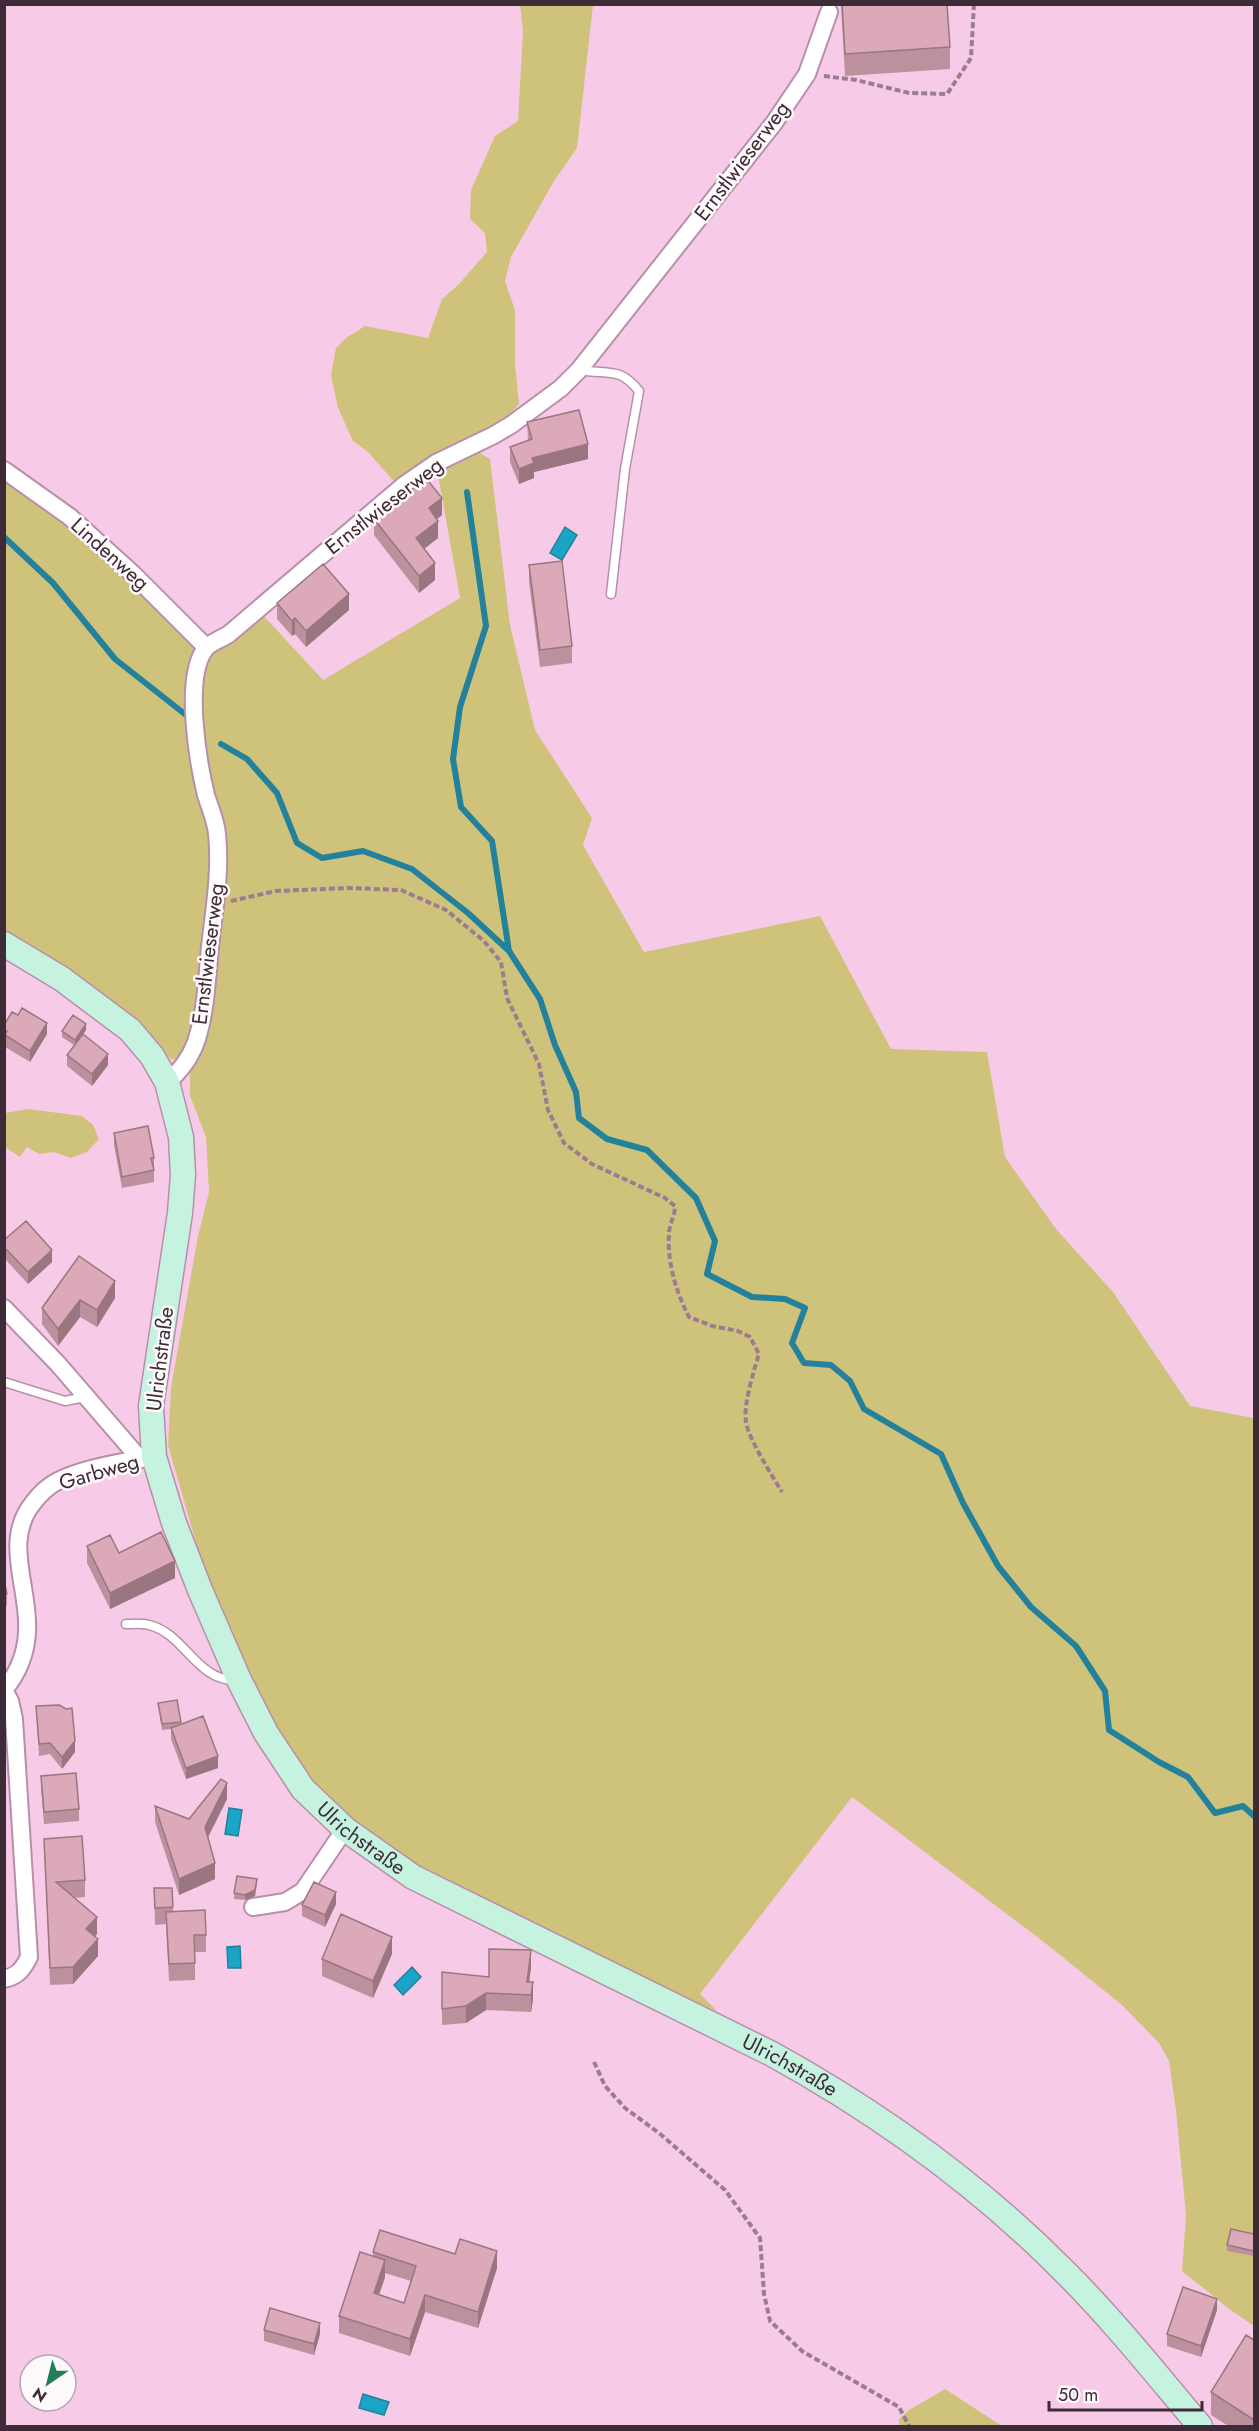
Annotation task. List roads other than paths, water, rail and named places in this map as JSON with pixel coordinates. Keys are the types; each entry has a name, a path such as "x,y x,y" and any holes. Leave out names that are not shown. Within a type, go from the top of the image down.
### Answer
{"street":[{"name":"Ernstlwieserweg","path":"167,1082 177,1074 187,1060 196,1041 203,1012 216,904 219,859 217,831 199,762 193,687 206,647 229,634 404,485 436,463 511,425 561,388 579,370 774,123 807,74 828,12"},
{"name":"Lindenweg","path":"4,470 70,517 133,574 206,647"},
{"name":"Ulrichstraße","path":"4,944 62,979 130,1030 152,1056 167,1082 181,1137 183,1175 180,1213 151,1406 147,1458 239,1680 266,1734 303,1789 345,1829 413,1877 772,2054 822,2081 878,2117 970,2186 1030,2238 1106,2315 1200,2427"},
{"path":"4,1308 58,1364 85,1397 147,1458"},
{"name":"Garbweg","path":"4,1979 14,1977 23,1970 28,1957 14,1719 10,1701 4,1690 16,1676 24,1654 27,1630 26,1604 18,1563 21,1523 28,1509 41,1493 56,1482 78,1474 147,1458"},
{"path":"253,1907 285,1902 303,1891 345,1829"}],"lane":[{"path":"579,370 596,373 617,372 629,378 639,391 625,469 611,594"},
{"path":"4,1382 65,1401 85,1397"},
{"path":"126,1624 148,1624 160,1629 175,1639 199,1664 213,1674 225,1680 239,1680"}],"water":[{"path":"565,527 577,535 562,560 550,553"},
{"path":"229,1808 242,1810 238,1836 225,1834"},
{"path":"240,1946 241,1968 228,1968 227,1947"},
{"path":"412,1967 421,1977 403,1995 394,1985"},
{"path":"363,2394 389,2402 384,2415 359,2408"}],"waterway":[{"path":"467,492 486,626 460,707 453,759 461,807 492,841 509,951 540,999 555,1045 576,1092 579,1118 607,1139 647,1150 696,1198 715,1241 707,1274 752,1297 785,1299 805,1308 792,1343 804,1363 831,1365 850,1381 864,1409 941,1454 963,1503 998,1566 1031,1607 1076,1646 1105,1691 1109,1730 1159,1762 1188,1777 1215,1813 1243,1806 1254,1816"},
{"path":"4,537 53,583 115,659 186,715"},
{"path":"221,744 247,759 277,793 297,843 322,858 363,851 412,869 468,913 509,951"}]}
